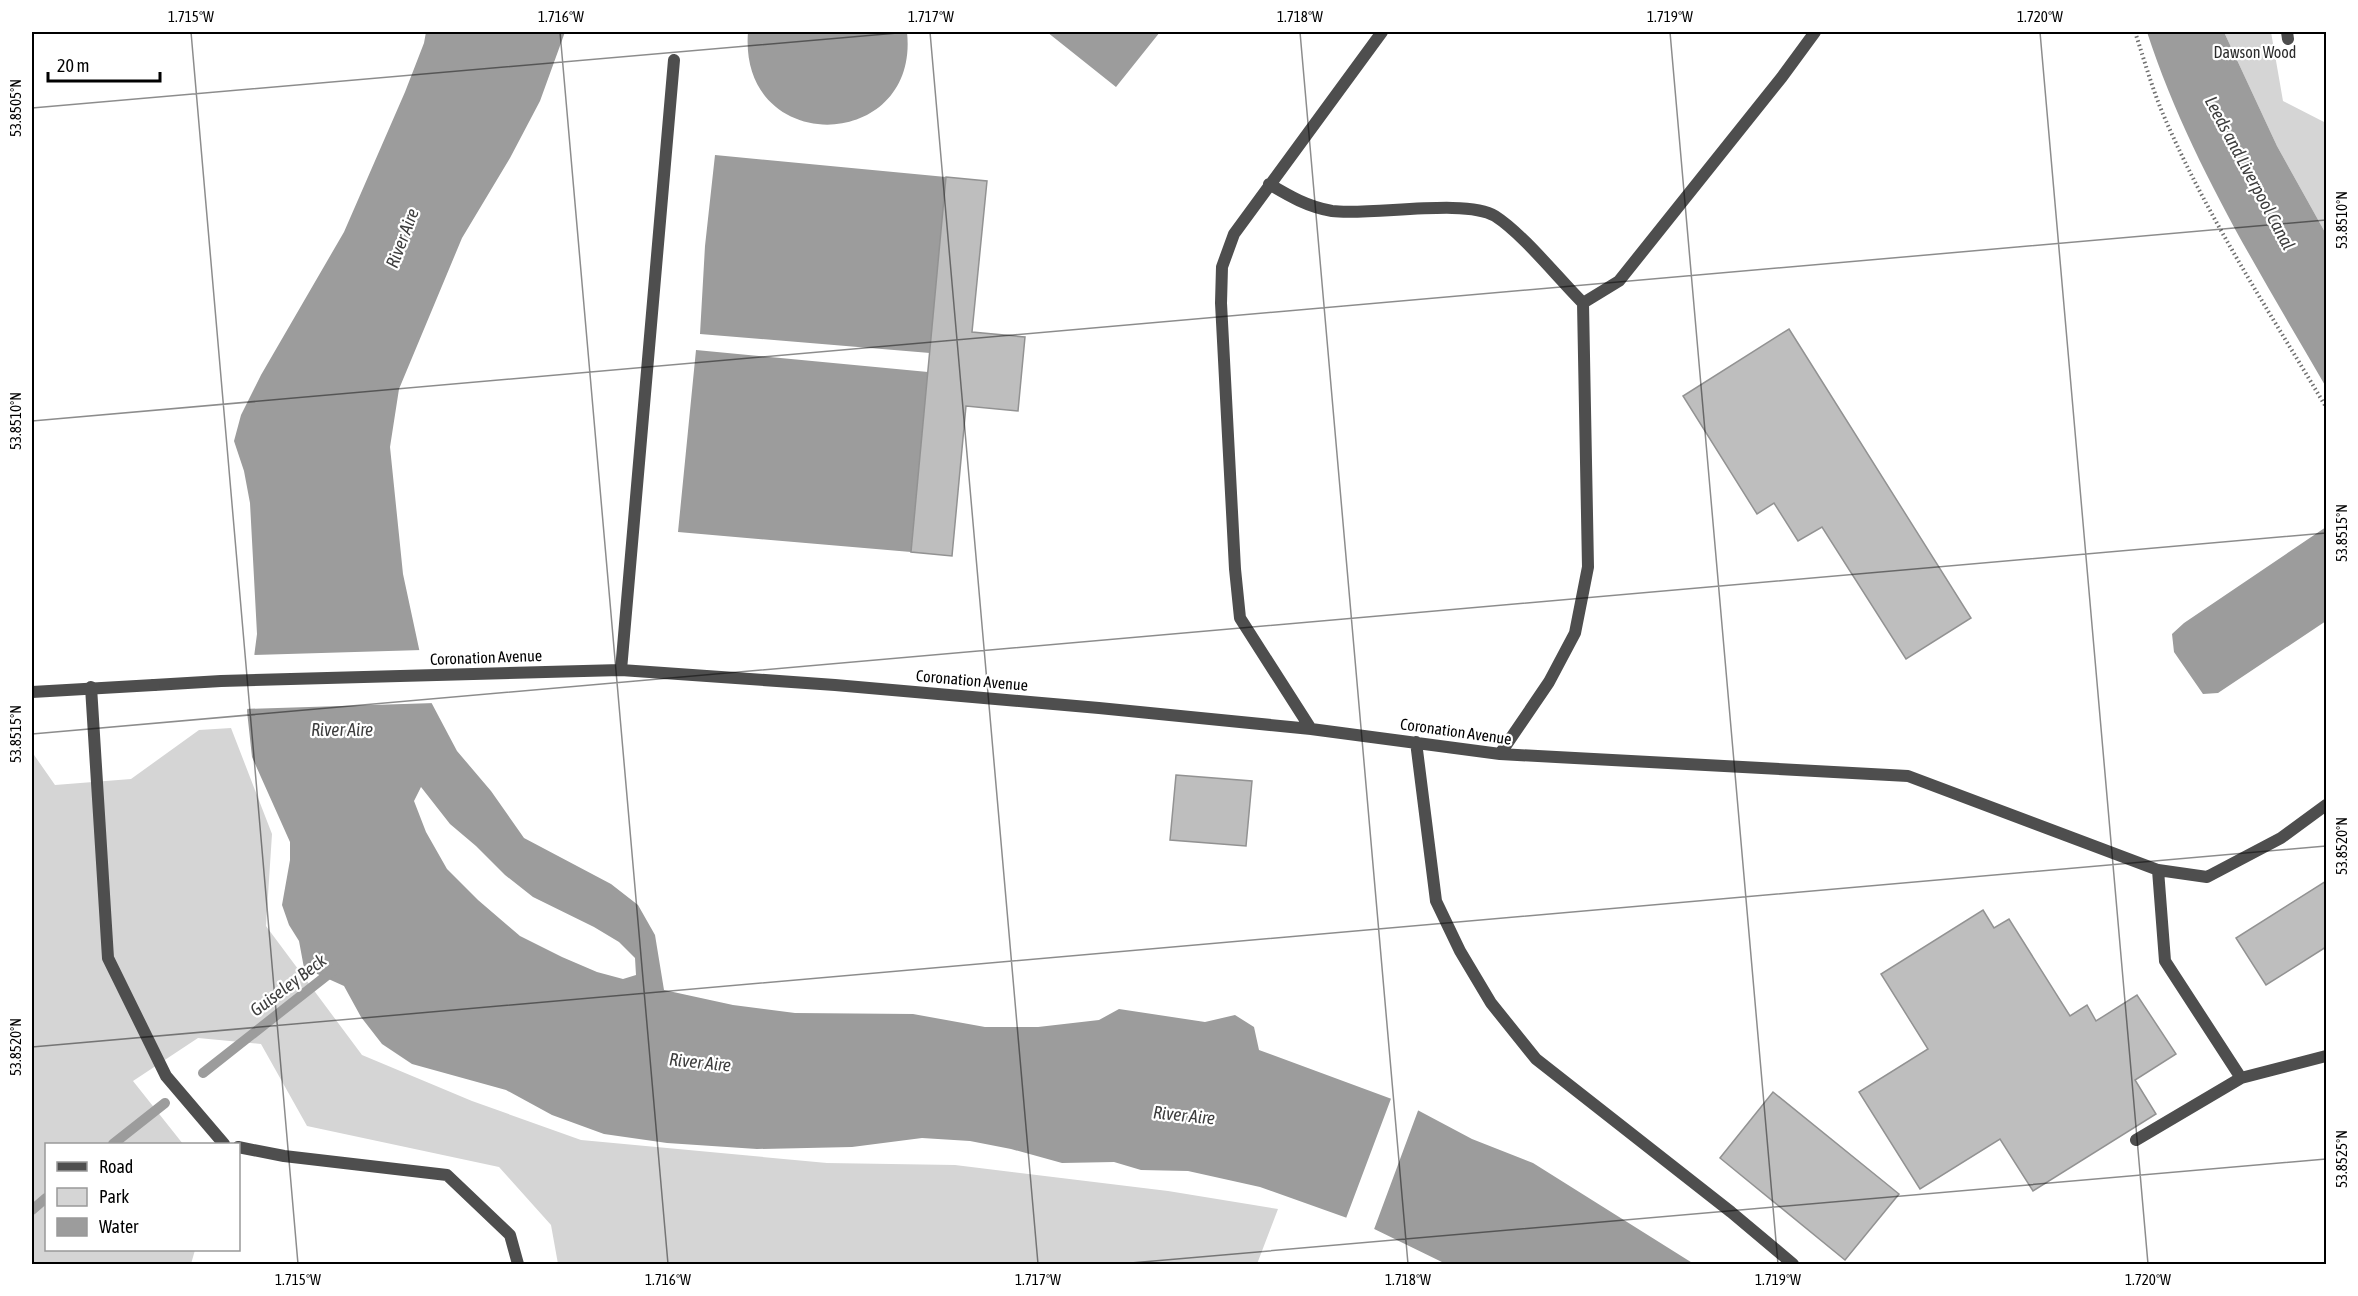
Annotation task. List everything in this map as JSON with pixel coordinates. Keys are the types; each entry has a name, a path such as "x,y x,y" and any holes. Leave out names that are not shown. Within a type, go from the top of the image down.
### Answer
{"street":[{"path":"1311,729 1240,618 1235,569 1221,303 1222,267 1234,234 1382,32"},
{"path":"1583,303 1619,281 1782,77 1815,32"},
{"path":"621,670 674,60"},
{"path":"1269,184 1303,204 1333,211 1471,209 1494,215 1516,234 1583,303 1588,567 1584,594 1575,633 1549,682 1500,754"},
{"name":"Coronation Avenue","path":"32,692 221,681 621,670 835,685 1311,729 1500,754 1908,776 2158,870 2207,876 2281,837 2326,805"},
{"path":"91,687 108,958 166,1076 223,1143"},
{"path":"1416,742 1436,901 1460,951 1491,1003 1536,1059 1731,1212 1793,1264"},
{"path":"2158,870 2165,961 2241,1078"},
{"path":"2136,1140 2241,1078 2326,1056"},
{"path":"240,1147 285,1156 447,1175 510,1235 518,1264"}],"path":[{"path":"2134,32 2162,112 2188,168 2223,234 2326,407"}],"green space":[{"name":"Dawson Wood","path":"2224,32 2271,32 2283,101 2326,123 2326,234 2277,146"},
{"path":"231,728 272,834 266,926 362,1055 472,1101 581,1140 827,1163 955,1165 1168,1191 1278,1209 1257,1264 558,1264 551,1225 499,1167 307,1126 261,1044 198,1038 133,1081 182,1143 45,1143 45,1251 195,1251 191,1264 32,1264 32,752 55,785 131,779 199,730"}],"water":[{"name":"River Aire","path":"426,32 565,32 540,101 510,158 462,238 399,389 390,447 403,574 430,700 457,751 491,791 524,838 611,884 638,905 655,935 664,990 733,1005 795,1013 913,1014 985,1027 1038,1027 1099,1020 1119,1009 1205,1022 1235,1015 1254,1027 1259,1050 1408,1105 1472,1139 1533,1163 1694,1264 1446,1264 1364,1224 1260,1187 1188,1171 1141,1170 1114,1162 1062,1163 970,1141 922,1138 852,1147 757,1149 667,1143 604,1134 552,1115 506,1090 412,1064 382,1044 361,1017 344,986 304,968 299,941 289,925 282,905 290,860 290,842 252,757 247,711 257,634 250,503 244,471 234,441 241,415 261,375 344,232 424,43","holes":["421,787 450,824 505,875 533,897 619,942 635,958 636,975 623,979 597,972 562,957 520,936 478,900 447,869 426,832 414,801"]},
{"path":"748,32 907,32 903,72 886,101 860,118 829,125 797,119 770,102 752,73"},
{"path":"1047,32 1160,32 1116,87"},
{"name":"Leeds and Liverpool Canal","path":"2147,32 2224,32 2277,146 2326,234 2326,387 2251,258 2204,170 2164,79"},
{"path":"715,155 946,177 930,353 700,334 705,246"},
{"path":"696,350 928,372 911,552 678,532"},
{"path":"2326,527 2326,621 2218,693 2203,694 2174,652 2172,634 2184,623"}],"pier":[{"path":"422,650 435,703 244,709 251,655"},
{"path":"1392,1096 1419,1108 1373,1232 1345,1221"}],"building":[{"path":"946,177 987,181 972,332 1025,337 1018,411 966,406 952,556 911,552"},
{"path":"1789,329 1971,618 1906,659 1822,527 1798,541 1774,503 1757,514 1683,396"},
{"path":"1176,775 1252,781 1246,846 1170,840"},
{"path":"2326,881 2326,947 2266,985 2236,938"},
{"path":"1983,910 1994,928 2009,919 2070,1016 2087,1005 2096,1021 2137,995 2176,1054 2135,1080 2156,1114 2033,1191 2000,1139 1920,1189 1859,1092 1928,1049 1881,974"},
{"path":"1773,1092 1899,1194 1845,1260 1720,1158"}],"waterway":[{"name":"Guiseley Beck","path":"203,1073 335,969"},
{"name":"Guiseley Beck","path":"114,1143 165,1103"},
{"name":"Guiseley Beck","path":"32,1210 45,1199"}]}
